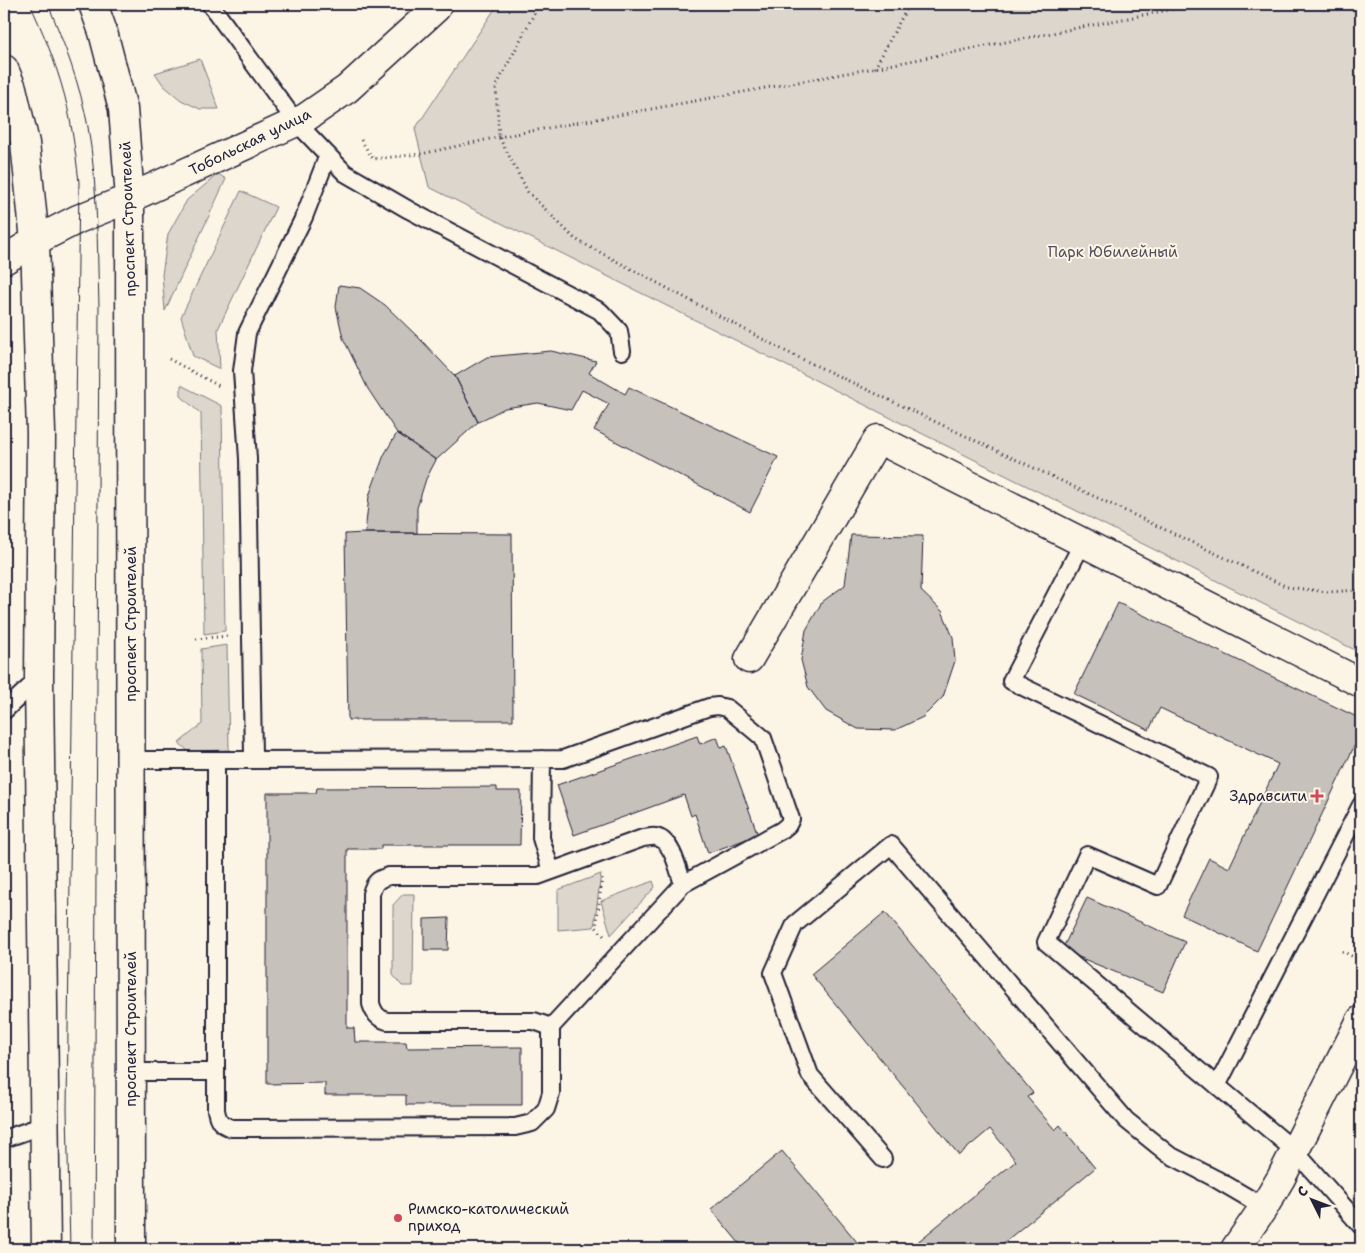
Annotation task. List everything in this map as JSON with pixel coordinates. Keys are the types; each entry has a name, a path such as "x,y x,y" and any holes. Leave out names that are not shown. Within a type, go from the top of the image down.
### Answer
{"main road":[{"name":"проспект Строителей","path":"93,4 103,32 123,109 130,198 131,1249"},
{"name":"Тобольская улица","path":"4,260 35,241 78,219 130,198 305,118 347,89 436,8 438,4"},
{"path":"4,69 12,88 25,143 35,241 40,433 40,678 46,1249"},
{"path":"749,659 878,439 1361,683"},
{"path":"1235,1249 1264,1207 1295,1151 1361,1020"}],"lane":[{"path":"210,4 296,122 345,173 409,210 600,310 619,331 622,351"},
{"path":"253,755 248,460 242,371 247,333 304,217 328,155"},
{"path":"1083,542 1011,681 1209,777 1158,886 1087,856 1046,942 1295,1151 1361,1226"},
{"path":"4,711 40,678"},
{"path":"131,760 564,759 709,707 718,706 727,708 763,738 791,819 782,830 683,884 551,1027 551,1094 546,1109 532,1122 515,1127 232,1128 224,1126 217,1119 216,1110 216,760"},
{"path":"542,759 541,838 551,871"},
{"path":"1217,1086 1361,805"},
{"path":"551,1027 534,1021 387,1021 380,1019 374,1013 371,1004 373,885 379,878 389,876 538,876 643,838 656,837 665,842 672,851 683,884"},
{"path":"883,1159 810,1075 773,973 795,924 891,845 1126,1120 1168,1154 1264,1207"},
{"path":"131,1072 216,1072"},
{"path":"4,1139 44,1125"}],"path":[{"path":"538,4 496,87 499,137 528,192 575,239 768,341 1287,587 1328,592 1361,590"},
{"path":"874,68 909,4"},
{"path":"362,140 373,159 421,154 499,137 874,68 1199,4"},
{"path":"168,359 227,390"},
{"path":"196,639 234,635"},
{"path":"605,851 596,927 618,954"},
{"path":"1342,951 1361,961"}],"green space":[{"name":"Парк Юбилейный","path":"498,4 1361,4 1361,653 429,187 415,129"},
{"path":"200,59 219,109 200,109 181,100 164,86 155,73"},
{"path":"218,174 226,179 165,311 162,275 168,234 187,200"},
{"path":"241,191 276,207 218,329 220,369 193,356 181,317"},
{"path":"181,385 222,406 225,631 204,634 201,414 181,396"},
{"path":"227,645 229,750 188,751 179,743 202,724 201,649"},
{"path":"601,874 594,927 558,930 558,890"},
{"path":"653,881 655,887 611,935 601,901"},
{"path":"403,894 414,894 413,986 402,986 393,975 393,905"}],"building":[{"path":"339,285 360,288 385,305 455,376 478,422 436,460 397,433 368,389 343,338 336,307"},
{"path":"551,351 596,361 589,373 625,394 629,387 778,457 750,512 594,430 609,404 582,390 571,410 538,403 505,408 478,422 455,376 487,357"},
{"path":"397,433 436,460 426,479 417,508 417,533 365,533 369,496 384,455"},
{"path":"345,534 512,534 513,720 348,720"},
{"path":"851,535 923,536 921,591 942,611 953,637 955,661 943,697 923,717 895,730 858,729 826,711 808,687 801,660 806,630 822,602 845,585"},
{"path":"1118,603 1361,719 1361,732 1257,951 1182,915 1209,858 1229,868 1278,764 1160,708 1149,730 1074,694"},
{"path":"697,736 700,744 717,737 721,748 726,746 758,835 708,853 695,814 691,816 684,795 574,835 557,785"},
{"path":"497,787 497,791 521,791 520,845 381,845 381,849 347,849 347,1028 354,1028 355,1042 406,1042 407,1048 522,1047 522,1105 406,1105 406,1095 325,1095 325,1083 267,1084 267,793 316,793 317,788"},
{"path":"1087,898 1185,942 1163,992 1062,950"},
{"path":"885,912 1033,1093 1027,1097 1055,1130 1060,1125 1095,1168 996,1249 909,1249 1016,1161 990,1129 959,1155 811,974"},
{"path":"449,918 448,950 424,950 424,919"},
{"path":"782,1151 857,1242 848,1249 744,1249 711,1209"}],"tram line":[{"path":"30,4 58,73 72,132 79,182 67,1109 70,1249"},
{"path":"48,4 71,64 85,111 94,171 96,216 99,306 94,1249"}],"place":[{"name":"Здравсити","path":"1317,796"},
{"name":"Римско-католический приход","path":"398,1218"}]}
